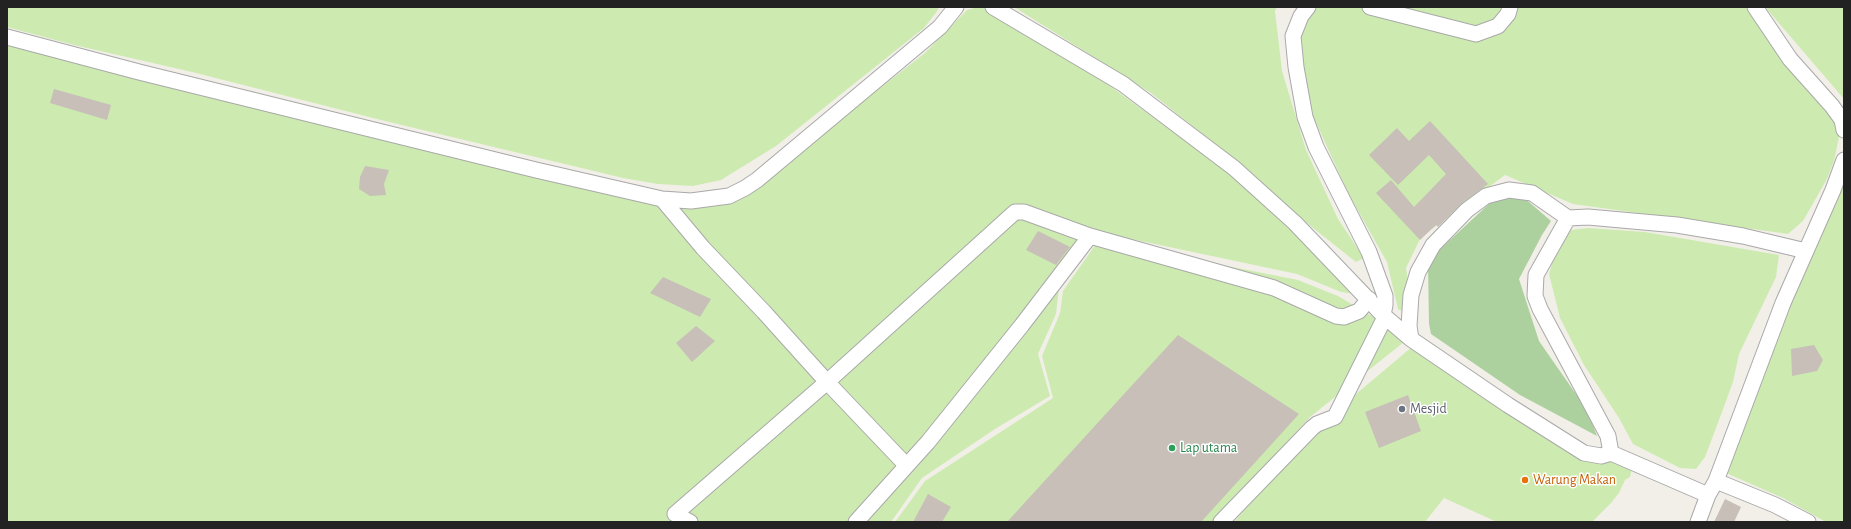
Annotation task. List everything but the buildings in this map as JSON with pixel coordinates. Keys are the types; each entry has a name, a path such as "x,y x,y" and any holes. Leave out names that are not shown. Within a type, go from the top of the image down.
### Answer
{"street":[{"path":"7,37 139,72 536,170 662,199 691,201 730,196 744,188 792,151 940,27 956,7"},
{"path":"993,7 1123,84 1234,168 1295,223 1384,316 1411,339 1508,405 1584,454 1601,456 1611,453 1708,495"},
{"path":"1221,522 1312,428 1317,424 1330,420 1338,413 1384,316 1385,296 1369,252 1316,147 1305,117 1296,67 1293,36 1301,16 1308,7"},
{"path":"1370,7 1476,34 1498,26 1508,14 1510,7"},
{"path":"1755,7 1790,59 1832,106 1842,120 1844,130"},
{"path":"1698,522 1708,495 1716,481 1782,303 1833,190 1844,160"},
{"path":"1411,339 1409,326 1411,295 1418,272 1433,245 1467,210 1486,196 1509,190 1532,193 1568,218 1588,217 1677,226 1743,236 1806,252"},
{"path":"662,199 699,244 906,465"},
{"path":"690,522 674,514 827,382 1015,212 1024,212 1090,236 1274,288 1336,316 1344,317 1359,311 1368,299"},
{"path":"1568,218 1536,275 1535,296 1540,309 1608,436 1611,453"},
{"path":"856,522 928,442 1002,350 1090,236"},
{"path":"1716,481 1775,504 1808,522"}],"green space":[{"path":"7,7 938,7 938,10 924,28 776,146 721,180 693,186 658,184 623,178 381,120 192,72 74,45 7,27"},
{"path":"982,7 1099,78 1240,181 1358,287 1355,294 1341,292 1297,274 1098,232 1059,288 1056,314 1038,354 1050,396 995,429 922,478 891,522 7,522 7,45 650,204 736,191 853,109 925,53 967,10"},
{"path":"1014,7 1277,7 1275,11 1282,71 1306,150 1338,219 1364,258 1356,262 1308,224 1238,162 1151,93"},
{"path":"1295,7 1747,7 1827,104 1840,132 1834,161 1827,179 1803,221 1788,234 1573,204 1505,175 1421,237 1406,268 1413,317 1398,309 1387,262 1349,195 1313,116 1301,61"},
{"path":"1765,7 1844,7 1844,99"},
{"path":"1844,177 1844,522 1826,522 1783,498 1726,473 1766,346"},
{"path":"1510,193 1522,196 1551,221 1519,279 1539,341 1587,410 1597,436 1520,395 1431,334 1429,324 1428,264 1437,252 1490,203"},
{"path":"1588,228 1645,232 1779,255 1776,277 1739,354 1733,382 1719,420 1705,457 1696,469 1680,468 1633,444 1619,418 1584,365 1560,318 1549,274 1558,243 1571,230"},
{"path":"1096,244 1222,265 1298,280 1338,296 1409,338 1310,417 1214,522 895,522 925,481 1053,398 1042,356 1060,313 1063,291"},
{"path":"1419,341 1580,443 1632,467 1630,477 1625,480 1619,493 1611,503 1592,522 1497,522 1444,498 1425,522 1234,522 1318,426"}],"place":[{"name":"Mesjid","path":"1402,409"},
{"name":"Lap utama","path":"1172,448"},
{"name":"Warung Makan","path":"1525,480"}]}
